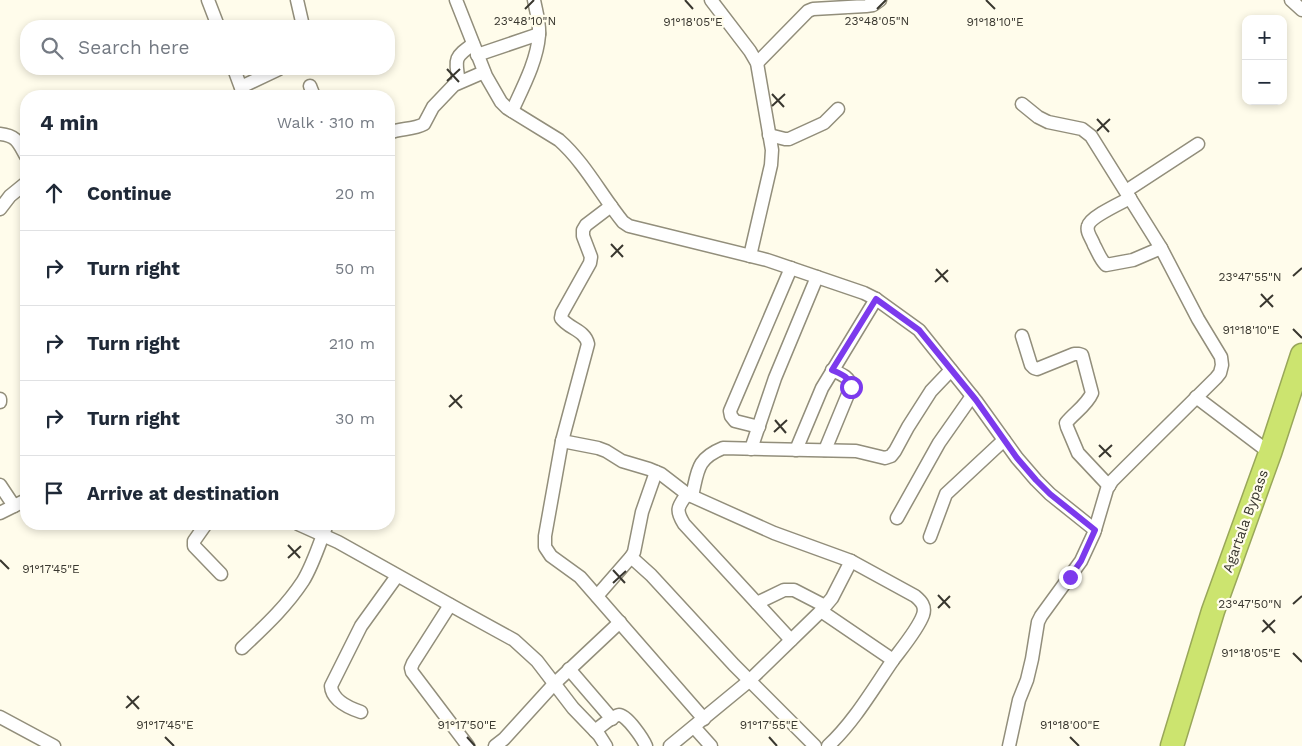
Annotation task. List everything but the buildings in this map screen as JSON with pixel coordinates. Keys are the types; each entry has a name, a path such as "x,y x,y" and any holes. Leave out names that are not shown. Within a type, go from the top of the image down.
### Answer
{"highway":[{"name":"Agartala Bypass","path":"1172,746 1216,604 1270,453 1302,355"}],"street":[{"path":"208,0 216,20"},
{"path":"298,0 302,20"},
{"path":"456,0 484,72 501,102 559,140 579,161 623,222 629,226 791,268 864,293 876,299 919,330 972,396 1017,458 1050,494 1095,530"},
{"path":"512,111 529,72 539,34 534,0"},
{"path":"711,0 757,63 769,135 772,155 771,165 750,256"},
{"path":"757,63 808,11 813,9 866,6 880,0"},
{"path":"1291,0 1302,10"},
{"path":"459,82 455,63 457,57 475,49 539,34"},
{"path":"395,130 414,129 424,124 433,107 454,85 484,72"},
{"path":"236,75 242,90"},
{"path":"246,90 270,75"},
{"path":"1009,746 1019,700 1027,680 1032,659 1038,622 1081,561 1095,530 1102,501 1109,486 1124,468 1216,378 1220,373 1222,365 1221,357 1198,320 1161,248 1091,136 1082,130 1048,122 1038,117 1022,104"},
{"path":"769,135 789,139 824,123 838,109"},
{"path":"0,134 8,135 17,140 20,145"},
{"path":"1161,248 1132,260 1106,264 1088,232 1088,226 1097,216 1198,144"},
{"path":"0,209 10,196 20,188"},
{"path":"611,206 586,225 583,230 583,236 591,257 590,263 561,318 583,334 588,344 562,441 545,536 545,547 551,556 580,577 704,719"},
{"path":"759,427 735,421 730,411 791,268"},
{"path":"751,449 775,378 817,277"},
{"path":"796,450 822,388 876,299"},
{"path":"1022,336 1031,365 1034,368 1038,369 1074,354 1082,355 1092,393 1090,399 1066,423 1078,453 1109,486"},
{"path":"825,450 851,387 848,378 832,370"},
{"path":"791,640 684,524 678,515 678,507 690,495 700,466 705,459 723,448 856,451 885,458 891,456 931,391 951,370"},
{"path":"897,518 939,443 972,396"},
{"path":"1196,397 1270,453"},
{"path":"930,538 946,494 1004,440"},
{"path":"562,441 606,451 622,461 661,474 690,495 774,533 851,561 922,602 924,606 923,614 912,634 848,724 828,746"},
{"path":"596,596 634,552 642,512 656,472"},
{"path":"0,485 14,506"},
{"path":"0,512 20,503"},
{"path":"202,530 194,541 194,546 221,574"},
{"path":"242,648 277,615 302,582 325,530 338,542 514,640 537,662 606,746"},
{"path":"631,557 651,575 749,680 815,746"},
{"path":"670,746 749,680 823,608 832,598 851,561"},
{"path":"361,712 345,705 331,691 331,686 361,626 398,576"},
{"path":"756,603 784,590 794,590 823,608 893,660"},
{"path":"450,605 411,668 412,672 468,746"},
{"path":"495,746 504,739 569,669 620,622"},
{"path":"569,669 612,719"},
{"path":"595,731 620,715 627,719 646,746"},
{"path":"0,717 54,746"},
{"path":"694,727 711,746"}],"route":[{"path":"851,387 848,378 832,370 876,299 919,330 976,400 1017,458 1036,480 1050,494 1095,530 1081,561 1070,577"}]}
